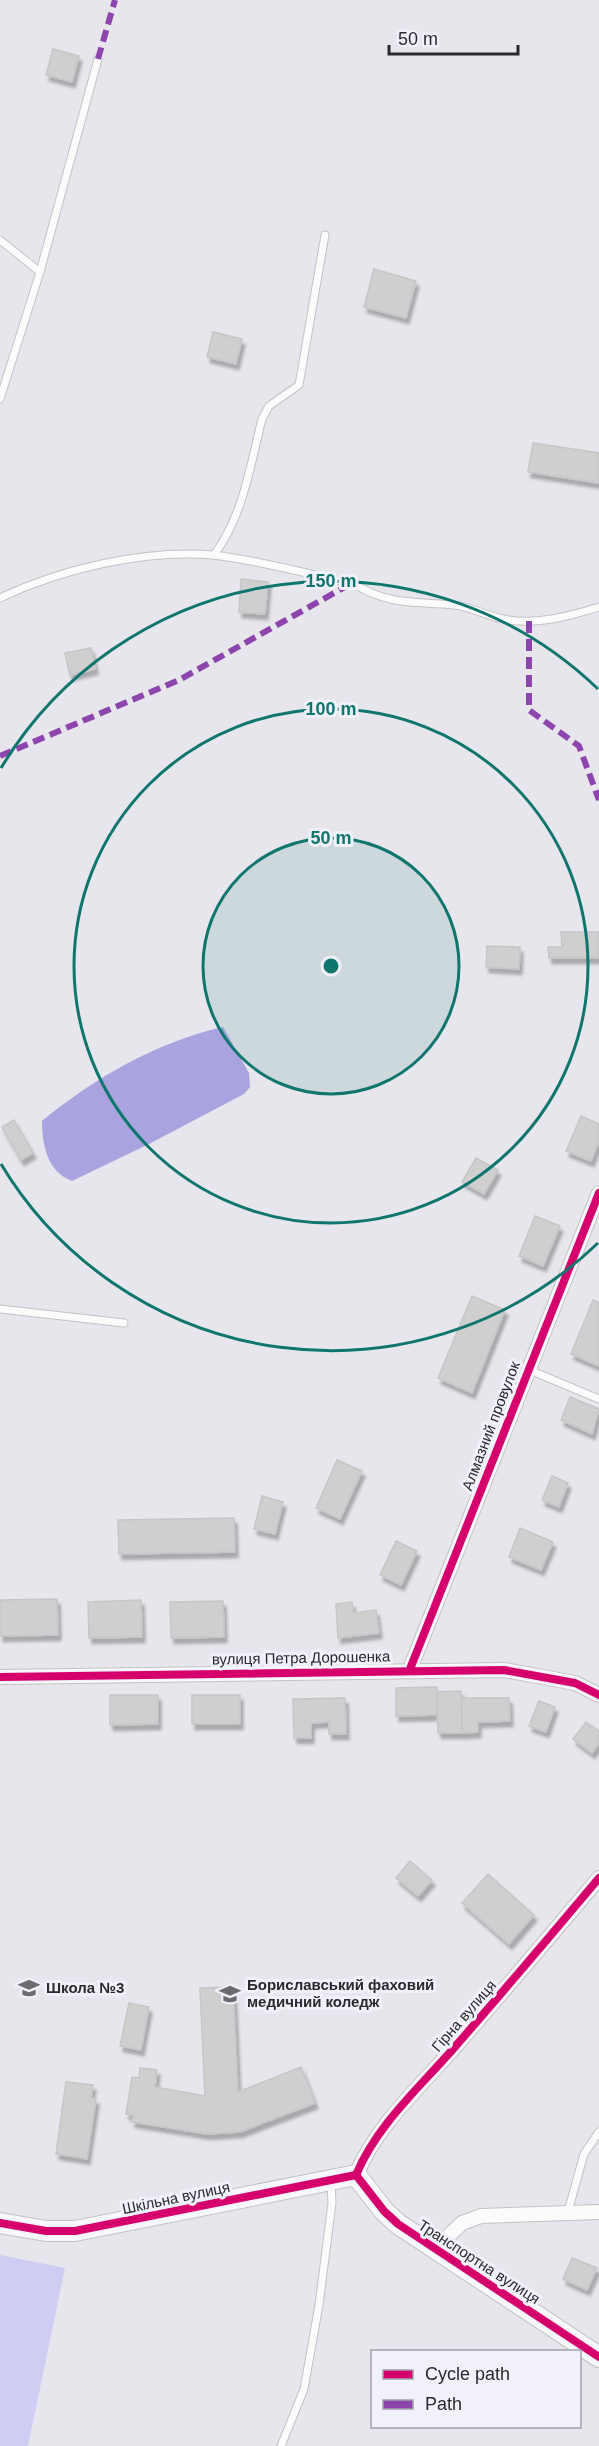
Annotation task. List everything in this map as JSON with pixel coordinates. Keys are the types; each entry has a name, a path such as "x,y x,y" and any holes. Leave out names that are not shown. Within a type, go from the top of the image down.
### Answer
{"street":[{"name":"Алмазний провулок","path":"410,1669 527,1369 599,1193"},
{"name":"вулиця Петра Дорошенка","path":"0,1677 410,1669 504,1670 574,1683 599,1695"},
{"name":"Гірна вулиця","path":"356,2175 373,2140 385,2124 499,1996 599,1878"},
{"name":"Шкільна вулиця","path":"0,2223 46,2231 75,2231 356,2175"},
{"name":"Транспортна вулиця","path":"356,2175 384,2211 435,2249 599,2357"},
{"path":"435,2249 462,2223 481,2216 567,2215 599,2212"}],"lane":[{"path":"0,399 40,272 98,59"},
{"path":"214,555 229,536 238,515 262,419 269,406 298,386 325,235"},
{"path":"0,240 40,272"},
{"path":"0,598 73,569 175,554 214,555 352,583 370,594 390,601 456,606 504,620 529,621 572,615 599,606"},
{"path":"0,1309 124,1323"},
{"path":"527,1369 599,1399"},
{"path":"567,2215 584,2154 599,2132"},
{"path":"281,2446 304,2389 319,2305 332,2203 331,2179"}],"shaded area":[{"path":"223,1027 249,1073 250,1087 244,1094 72,1181 57,1171 45,1148 42,1121 83,1090 150,1052"},
{"path":"0,2255 65,2268 28,2446 0,2446"}],"building":[{"path":"53,49 79,56 72,82 46,75"},
{"path":"374,269 416,281 406,318 364,307"},
{"path":"213,332 242,339 236,364 207,357"},
{"path":"533,443 599,453 599,483 528,472"},
{"path":"241,579 268,582 265,614 239,612"},
{"path":"91,648 95,669 70,675 65,653"},
{"path":"561,932 599,932 599,958 549,958 548,947 562,947"},
{"path":"487,946 520,947 519,969 486,967"},
{"path":"581,1116 599,1124 599,1141 591,1161 566,1151"},
{"path":"14,1120 33,1153 21,1160 2,1127"},
{"path":"476,1158 498,1170 484,1194 462,1182"},
{"path":"535,1216 560,1226 543,1266 519,1256"},
{"path":"472,1296 505,1310 472,1393 438,1378"},
{"path":"593,1300 599,1303 599,1366 571,1354"},
{"path":"570,1397 599,1409 592,1434 561,1420"},
{"path":"337,1460 362,1471 340,1519 316,1508"},
{"path":"552,1476 568,1483 559,1507 542,1500"},
{"path":"262,1496 283,1502 275,1534 254,1529"},
{"path":"234,1518 235,1552 119,1554 118,1520"},
{"path":"520,1528 553,1542 541,1570 509,1557"},
{"path":"396,1541 417,1551 401,1585 380,1575"},
{"path":"57,1599 58,1635 0,1636 0,1600"},
{"path":"141,1600 142,1637 89,1638 88,1602"},
{"path":"223,1601 224,1637 171,1638 170,1602"},
{"path":"352,1602 353,1613 376,1610 379,1633 338,1638 336,1604"},
{"path":"437,1687 438,1715 396,1716 396,1688"},
{"path":"461,1691 462,1733 438,1733 437,1692"},
{"path":"110,1695 158,1695 158,1724 110,1725"},
{"path":"192,1695 240,1695 240,1724 192,1724"},
{"path":"345,1698 346,1734 329,1734 329,1722 311,1723 311,1738 294,1738 293,1699"},
{"path":"462,1698 509,1698 510,1721 478,1722 478,1732 462,1733"},
{"path":"539,1701 555,1707 546,1732 529,1726"},
{"path":"586,1722 599,1731 599,1743 592,1753 573,1739"},
{"path":"410,1861 432,1880 418,1896 396,1878"},
{"path":"488,1874 534,1915 509,1944 462,1903"},
{"path":"233,1987 238,2092 301,2067 315,2103 240,2132 207,2134 132,2122 133,2115 126,2114 132,2077 139,2078 140,2068 157,2070 155,2087 205,2096 200,1988"},
{"path":"129,2003 149,2007 141,2050 120,2046"},
{"path":"66,2082 93,2085 91,2098 96,2099 87,2159 56,2154"},
{"path":"572,2258 597,2268 587,2290 563,2279"}],"marked path":[{"path":"98,59 115,0"},
{"path":"0,756 179,680 352,583"},
{"path":"529,621 529,710 579,746 599,800"}],"cycle path":[{"path":"410,1669 599,1193"},
{"path":"0,1677 504,1670 575,1683 599,1695"},
{"path":"356,2175 375,2140 399,2108 472,2028 599,1878"},
{"path":"356,2175 384,2211 398,2224 599,2357"},
{"path":"0,2223 46,2231 75,2231 356,2175"}],"place":[{"name":"Школа №3","path":"29,1988"},
{"name":"Бориславський фаховий медичний коледж","path":"230,1994"}]}
